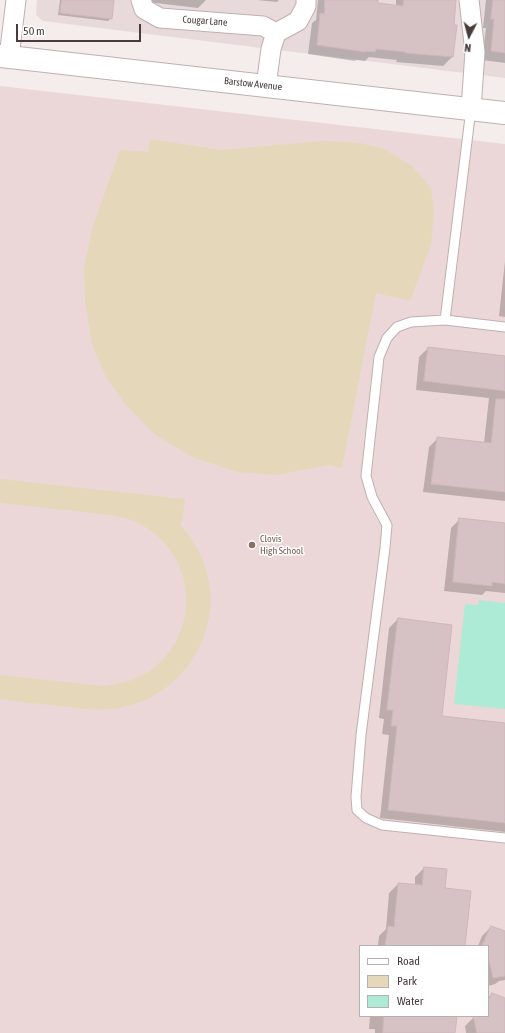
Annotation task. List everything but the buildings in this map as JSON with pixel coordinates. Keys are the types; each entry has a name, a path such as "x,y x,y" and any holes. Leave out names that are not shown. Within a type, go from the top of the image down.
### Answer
{"street":[{"path":"5,56 16,0"},
{"name":"Cougar Lane","path":"141,0 144,9 160,18 263,26 276,33"},
{"path":"266,86 271,49 276,33 298,21 306,6 306,0"},
{"path":"469,0 475,52 471,109"},
{"name":"Barstow Avenue","path":"5,56 505,113"}],"lane":[{"path":"445,320 471,109"},
{"path":"505,327 445,320 411,322 398,327 387,338 380,357 366,476 372,497 386,525 385,548 361,736 356,797 357,810 366,818 382,825 505,838"}],"shaded area":[{"path":"37,0 505,0 505,78 43,21 36,15"},
{"name":"Clovis High School","path":"0,86 505,144 505,1033 0,1033"}],"green space":[{"path":"150,139 221,150 323,141 360,143 384,149 412,166 431,188 434,211 431,245 410,301 376,293 342,468 330,465 276,475 237,472 192,457 154,434 125,404 105,375 92,344 85,302 84,267 93,226 120,150 148,152"},
{"path":"0,479 185,499 182,523 179,523 193,541 203,561 209,584 210,608 206,631 197,652 184,671 167,687 147,699 116,709 84,709 0,699 0,675 104,686 118,684 137,678 149,671 155,667 171,650 181,631 186,610 186,589 180,569 170,550 155,534 136,522 110,515 0,503"}],"water":[{"path":"479,600 505,603 505,709 454,704 465,604 478,605"}],"place":[{"name":"Clovis High School","path":"252,545"}]}
